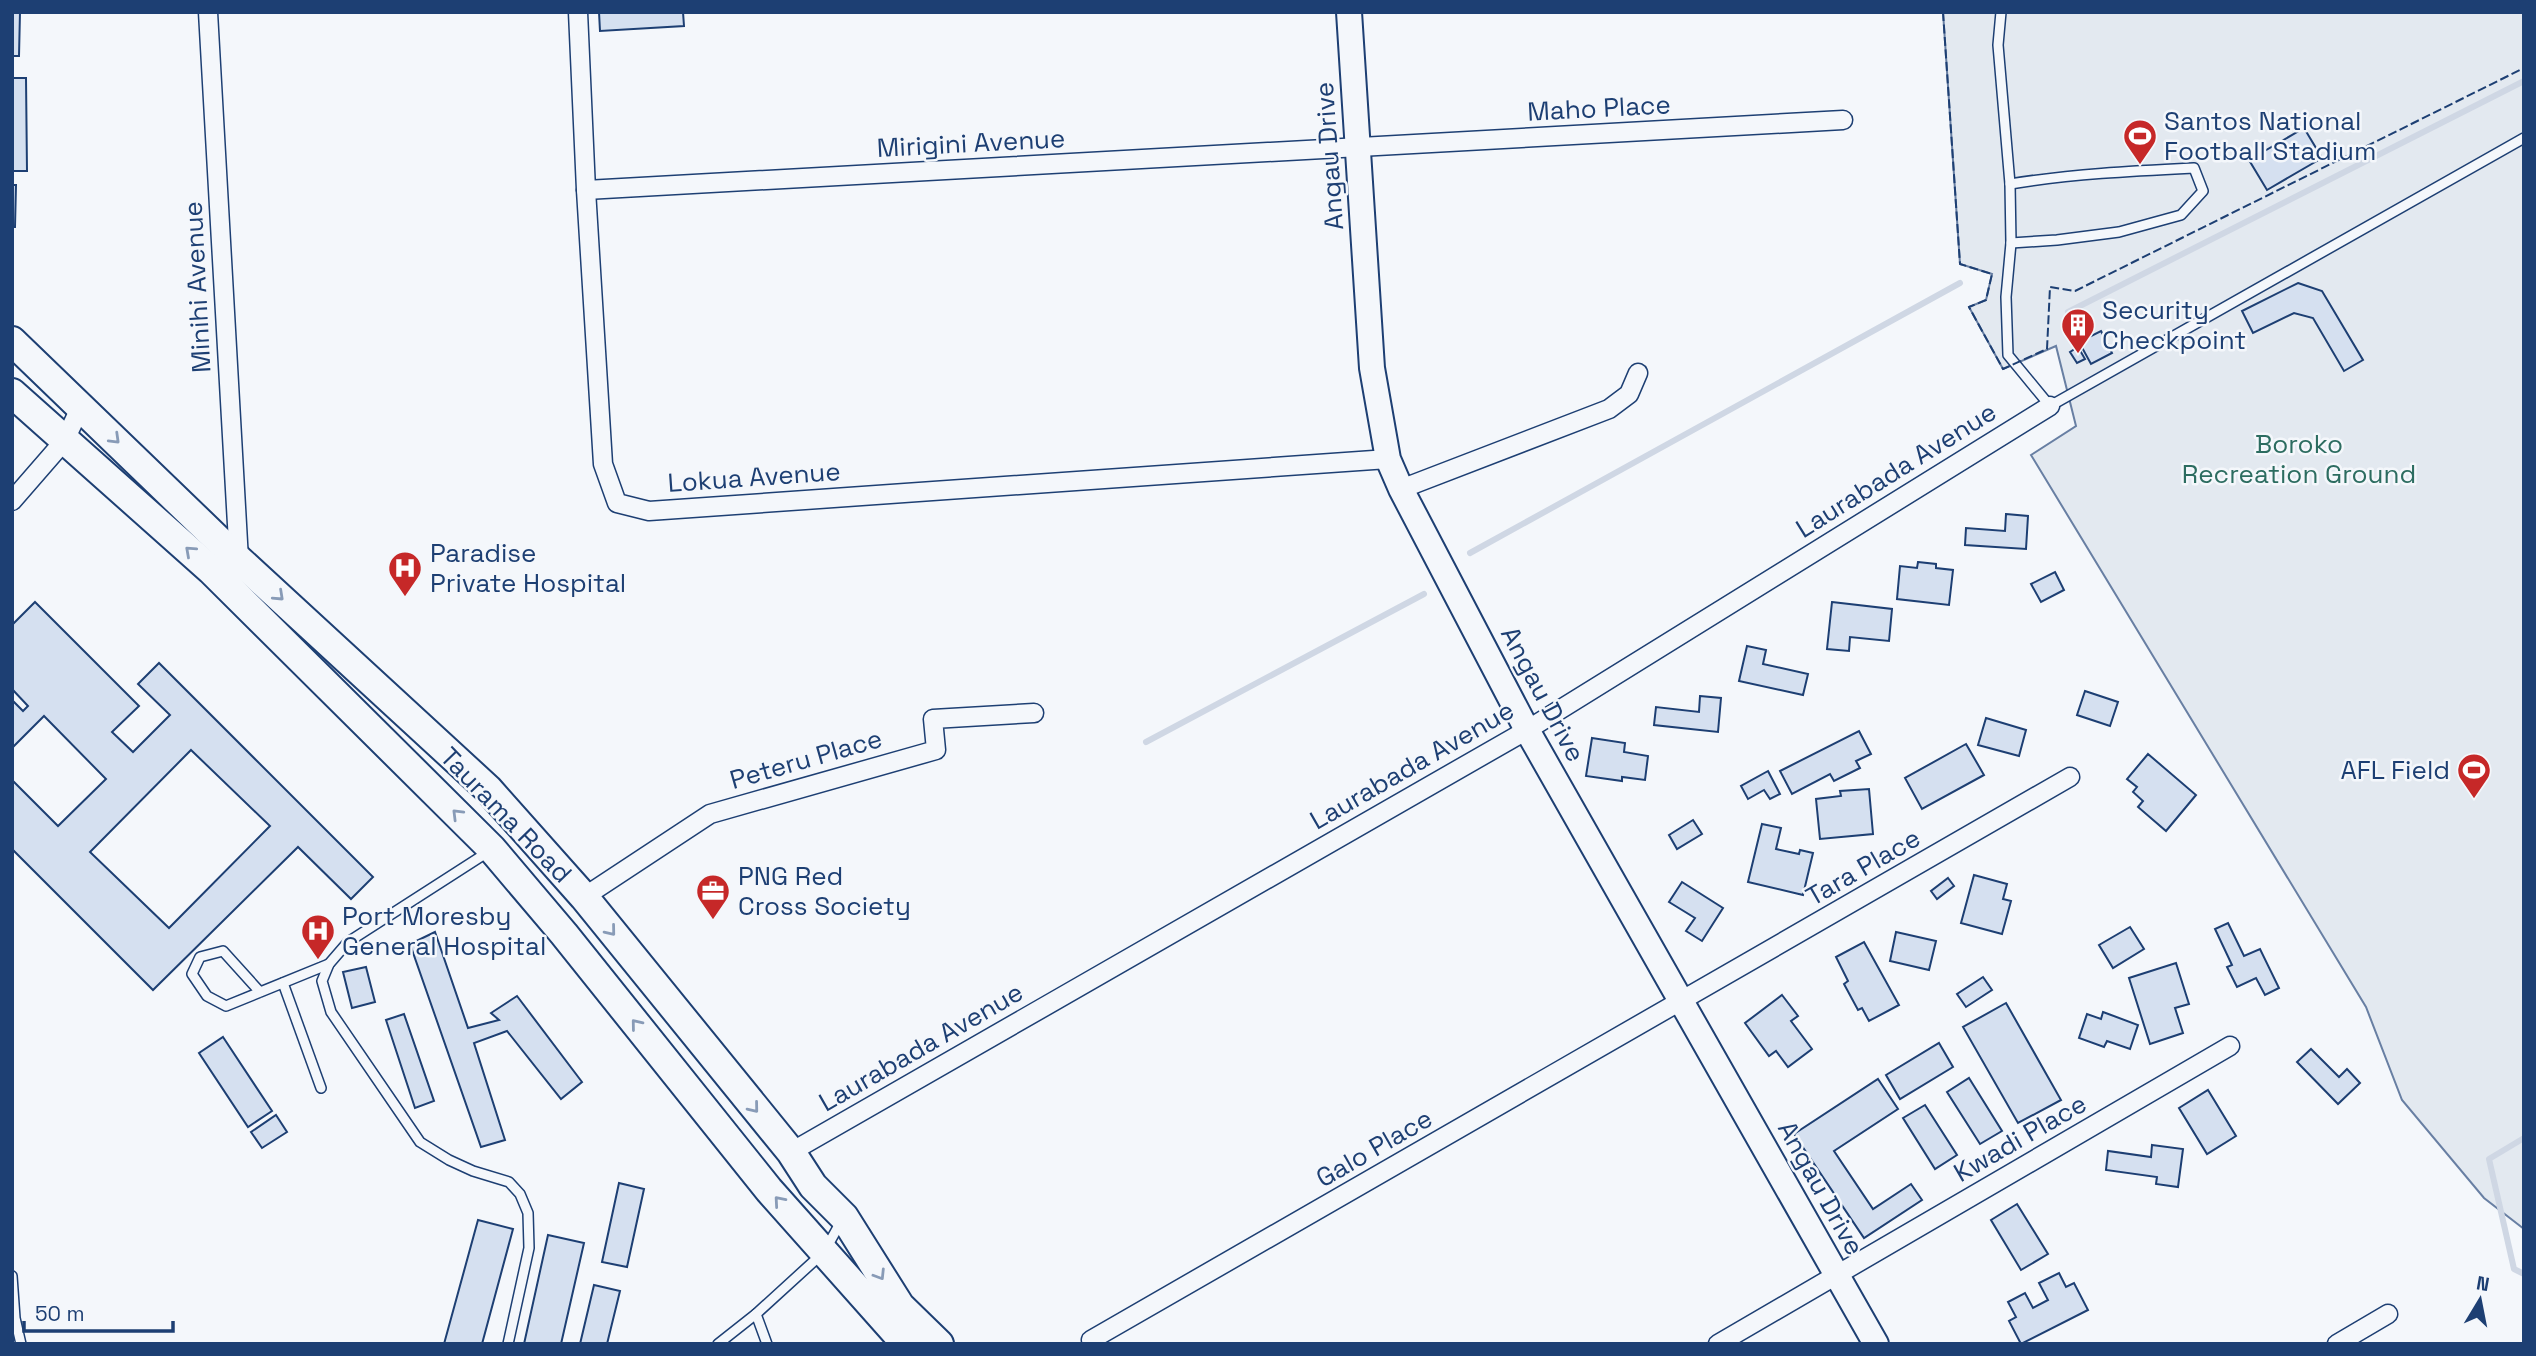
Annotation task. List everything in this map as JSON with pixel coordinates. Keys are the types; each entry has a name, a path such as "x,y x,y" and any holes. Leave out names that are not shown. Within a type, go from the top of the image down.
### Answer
{"main road":[{"name":"Taurama Road","path":"12,341 239,559 488,789 584,897 791,1153 813,1186 844,1217 900,1306 939,1344"},
{"name":"Taurama Road","path":"12,393 211,570 492,849 564,934 769,1190 906,1344"}],"street":[{"name":"Minihi Avenue","path":"208,12 239,559"},
{"name":"Lokua Avenue","path":"578,12 603,464 617,503 649,511 1388,459"},
{"name":"Angau Drive","path":"1349,12 1372,368 1388,459 1401,489 1527,730 1876,1344"},
{"name":"Maho Place","path":"1358,148 1843,120"},
{"name":"Mirigini Avenue","path":"586,190 1358,148"},
{"path":"1401,489 1609,409 1629,394 1638,373"},
{"path":"12,501 65,440 81,406"},
{"name":"Laurabada Avenue","path":"791,1153 1527,730 2050,406"},
{"name":"Peteru Place","path":"584,897 709,814 936,750 933,719 1034,713"},
{"name":"Tara Place","path":"1683,1002 2070,777"},
{"name":"Galo Place","path":"1091,1340 1683,1002"},
{"name":"Kwadi Place","path":"1718,1344 2230,1046"},
{"path":"2337,1344 2388,1314"}],"lane":[{"path":"2001,12 1998,45 2010,184 2011,243 2006,297 2008,355 2050,406 2524,138"},
{"path":"2010,184 2105,172 2194,168 2203,191 2181,215 2119,232 2011,243"},
{"path":"492,849 348,942 329,964 322,981 331,1012 420,1142 472,1171 509,1182 520,1194 528,1213 529,1248 508,1344"},
{"path":"260,992 223,951 200,957 192,974 207,996 226,1006 329,964"},
{"path":"283,983 321,1088"},
{"path":"718,1344 756,1314 824,1252 844,1217"},
{"path":"12,1276 20,1344"},
{"path":"756,1314 767,1344"}],"green space":[{"name":"Boroko Recreation Ground","path":"1943,12 2524,12 2524,1229 2484,1198 2402,1100 2366,1007 2031,455 2076,426 2056,346 2003,369 1969,307 1986,300 1992,274 1960,264"}],"building":[{"path":"12,12 20,12 19,56 12,56"},
{"path":"599,12 683,12 684,26 600,31"},
{"path":"12,78 26,78 27,171 12,171"},
{"path":"2304,128 2322,158 2267,190 2249,160"},
{"path":"12,185 16,185 15,227 12,227"},
{"path":"2298,283 2322,291 2363,360 2344,371 2313,318 2294,313 2253,333 2242,311"},
{"path":"2101,331 2112,353 2091,364 2079,342"},
{"name":"Security Checkpoint","path":"2078,347 2085,359 2077,363 2070,352"},
{"path":"2006,514 2028,516 2026,549 1965,545 1966,528 2005,531"},
{"path":"1918,562 1953,570 1949,605 1897,599 1900,566 1917,568"},
{"path":"2055,572 2064,590 2041,602 2031,584"},
{"path":"35,602 139,706 112,732 133,752 170,715 138,684 159,663 373,877 351,899 298,847 153,990 12,849 12,780 58,826 106,779 44,716 12,748 12,700 23,711 28,706 12,689 12,625","holes":["191,750 270,826 169,928 90,852"]},
{"path":"1832,602 1892,609 1889,641 1850,637 1849,651 1827,649"},
{"path":"1747,646 1766,650 1763,664 1808,674 1803,695 1739,681"},
{"path":"2085,691 2118,702 2110,726 2077,715"},
{"path":"1700,696 1721,698 1718,732 1654,725 1656,707 1699,712"},
{"path":"1986,718 2026,730 2019,756 1978,745"},
{"path":"1859,731 1871,754 1856,761 1860,768 1834,781 1830,774 1792,794 1780,771"},
{"path":"1592,738 1625,743 1624,752 1648,756 1645,780 1622,777 1622,781 1586,776"},
{"path":"1966,744 1984,775 1922,809 1905,778"},
{"path":"2148,754 2196,795 2166,831 2138,807 2143,801 2133,792 2137,787 2127,779"},
{"path":"1768,771 1780,794 1770,799 1764,790 1748,799 1741,786"},
{"path":"1869,789 1873,834 1820,839 1816,799 1841,796 1840,791"},
{"path":"1693,820 1702,834 1677,849 1669,835"},
{"path":"1762,824 1781,828 1776,849 1799,854 1800,850 1813,853 1803,895 1748,882"},
{"path":"1974,875 2007,884 2003,899 2011,901 2002,934 1961,923"},
{"path":"1948,878 1954,886 1937,899 1931,891"},
{"path":"1682,882 1723,908 1702,941 1686,931 1695,918 1669,902"},
{"path":"2228,923 2244,956 2260,949 2279,988 2265,995 2256,978 2237,987 2227,967 2232,965 2215,929"},
{"path":"2130,927 2144,949 2113,968 2099,945"},
{"path":"435,932 468,1028 499,1020 491,1013 517,996 582,1082 561,1099 507,1031 474,1043 505,1140 481,1147 410,944"},
{"path":"1896,932 1936,941 1929,970 1890,961"},
{"path":"1864,942 1899,1005 1869,1021 1862,1008 1858,1010 1844,984 1848,981 1836,957"},
{"path":"2176,963 2189,1004 2175,1008 2183,1033 2150,1044 2129,978"},
{"path":"366,967 375,1002 352,1008 343,972"},
{"path":"1983,977 1992,990 1966,1007 1957,994"},
{"path":"1782,995 1798,1016 1791,1021 1812,1049 1788,1067 1776,1051 1769,1056 1745,1023"},
{"path":"2006,1003 2061,1100 2018,1123 1963,1027"},
{"path":"2103,1012 2138,1025 2130,1049 2107,1041 2104,1047 2079,1038 2087,1014 2101,1019"},
{"path":"404,1014 434,1101 415,1108 386,1020"},
{"path":"223,1037 272,1111 248,1127 199,1053"},
{"path":"1939,1043 1953,1067 1900,1099 1886,1075"},
{"path":"2311,1049 2339,1077 2347,1069 2360,1083 2338,1104 2297,1062"},
{"path":"1969,1078 2002,1131 1980,1144 1947,1092"},
{"path":"1878,1079 1898,1109 1834,1151 1873,1209 1911,1184 1922,1200 1864,1238 1794,1134"},
{"path":"2208,1090 2236,1136 2207,1154 2179,1108"},
{"path":"1925,1105 1957,1155 1935,1169 1903,1118"},
{"path":"276,1115 287,1132 262,1148 251,1132"},
{"path":"2152,1145 2183,1149 2178,1187 2156,1184 2157,1177 2106,1170 2108,1151 2151,1157"},
{"path":"619,1183 644,1189 627,1267 602,1262"},
{"path":"2017,1204 2048,1254 2021,1270 1991,1220"},
{"path":"478,1220 513,1229 482,1344 444,1344"},
{"path":"548,1235 584,1243 561,1344 524,1344"},
{"path":"2059,1273 2066,1287 2074,1283 2088,1310 2021,1344 2009,1321 2016,1317 2008,1302 2025,1293 2033,1308 2048,1300 2039,1283"},
{"path":"594,1285 620,1291 607,1344 580,1344"}],"waterway":[{"path":"2068,312 2524,81"},
{"path":"1470,553 1960,283"},
{"path":"1146,742 1424,594"},
{"path":"2524,1138 2489,1159 2514,1269 2524,1274"}],"fence":[{"path":"1943,12 1960,264 1992,274 1986,300 1969,307 2003,369 2047,349 2050,287 2075,291 2524,68"}],"place":[{"name":"Santos National Football Stadium","path":"2140,166"},
{"name":"Security Checkpoint","path":"2078,355"},
{"name":"Paradise Private Hospital","path":"405,598"},
{"name":"AFL Field","path":"2474,800"},
{"name":"PNG Red Cross Society","path":"713,921"},
{"name":"Port Moresby General Hospital","path":"318,961"}]}
